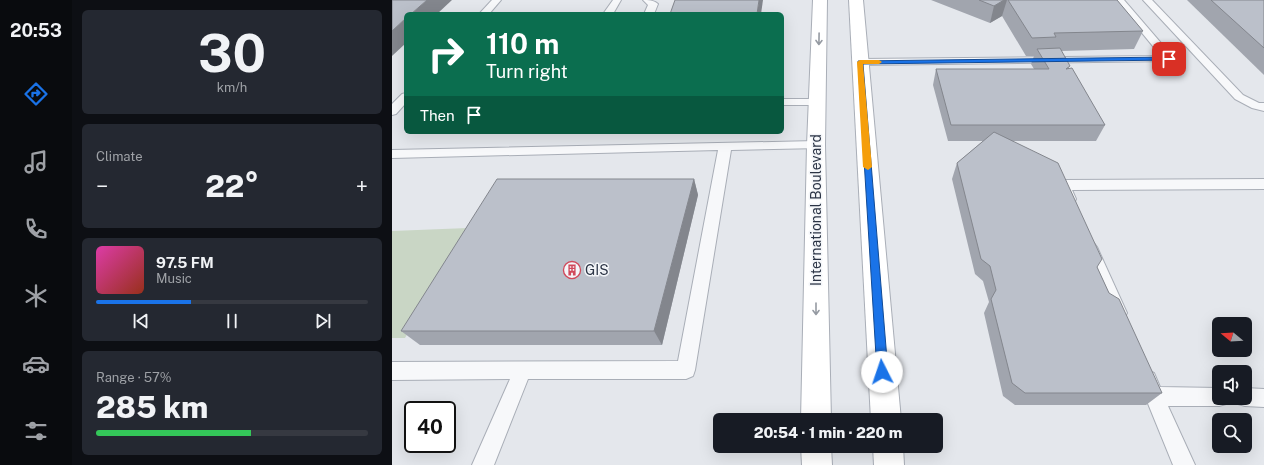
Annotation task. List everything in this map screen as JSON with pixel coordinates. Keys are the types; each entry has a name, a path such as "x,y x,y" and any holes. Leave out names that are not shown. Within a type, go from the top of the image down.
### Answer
{"street":[{"name":"International Boulevard","path":"816,413 816,145 820,0"},
{"path":"856,0 885,413"},
{"path":"816,453 816,465"},
{"path":"888,453 889,465"}],"lane":[{"path":"486,12 497,0"},
{"path":"609,12 616,0"},
{"path":"647,0 653,4 650,12"},
{"path":"860,62 1169,59 1119,0"},
{"path":"1147,0 1239,97 1256,106 1264,107"},
{"path":"392,111 404,98"},
{"path":"784,102 818,102"},
{"path":"392,115 404,115"},
{"path":"392,154 816,145"},
{"path":"392,371 686,370 725,146"},
{"path":"1074,212 1062,185 1264,184"},
{"path":"1083,232 1124,326"},
{"path":"1142,368 1184,465"},
{"path":"483,465 523,370"},
{"path":"1154,396 1212,397"},
{"path":"1252,398 1264,398"}],"green space":[{"path":"468,228 405,338 392,338 392,231"}],"building":[{"path":"392,0 427,0 413,12 404,12 404,20 392,31"},
{"path":"675,0 759,0 757,12 671,12"},
{"path":"979,0 1004,0 994,6"},
{"path":"1008,0 1117,0 1143,31 1054,33 1056,37 1032,38"},
{"path":"1211,0 1264,0 1264,48"},
{"path":"1060,48 1070,66 1066,69 1072,68 1105,125 951,125 936,69 1049,69 1037,49"},
{"path":"994,132 1058,163 1102,259 1097,267 1109,293 1119,299 1162,393 1025,393 1012,383 991,299 996,290 990,266 981,259 957,163"},
{"name":"GIS","path":"497,179 694,179 654,331 401,331"}],"slow traffic":[{"path":"868,167 860,62 879,62"}],"place":[{"name":"GIS","path":"572,270"}],"route":[{"path":"882,372 860,62 1169,59"}]}
